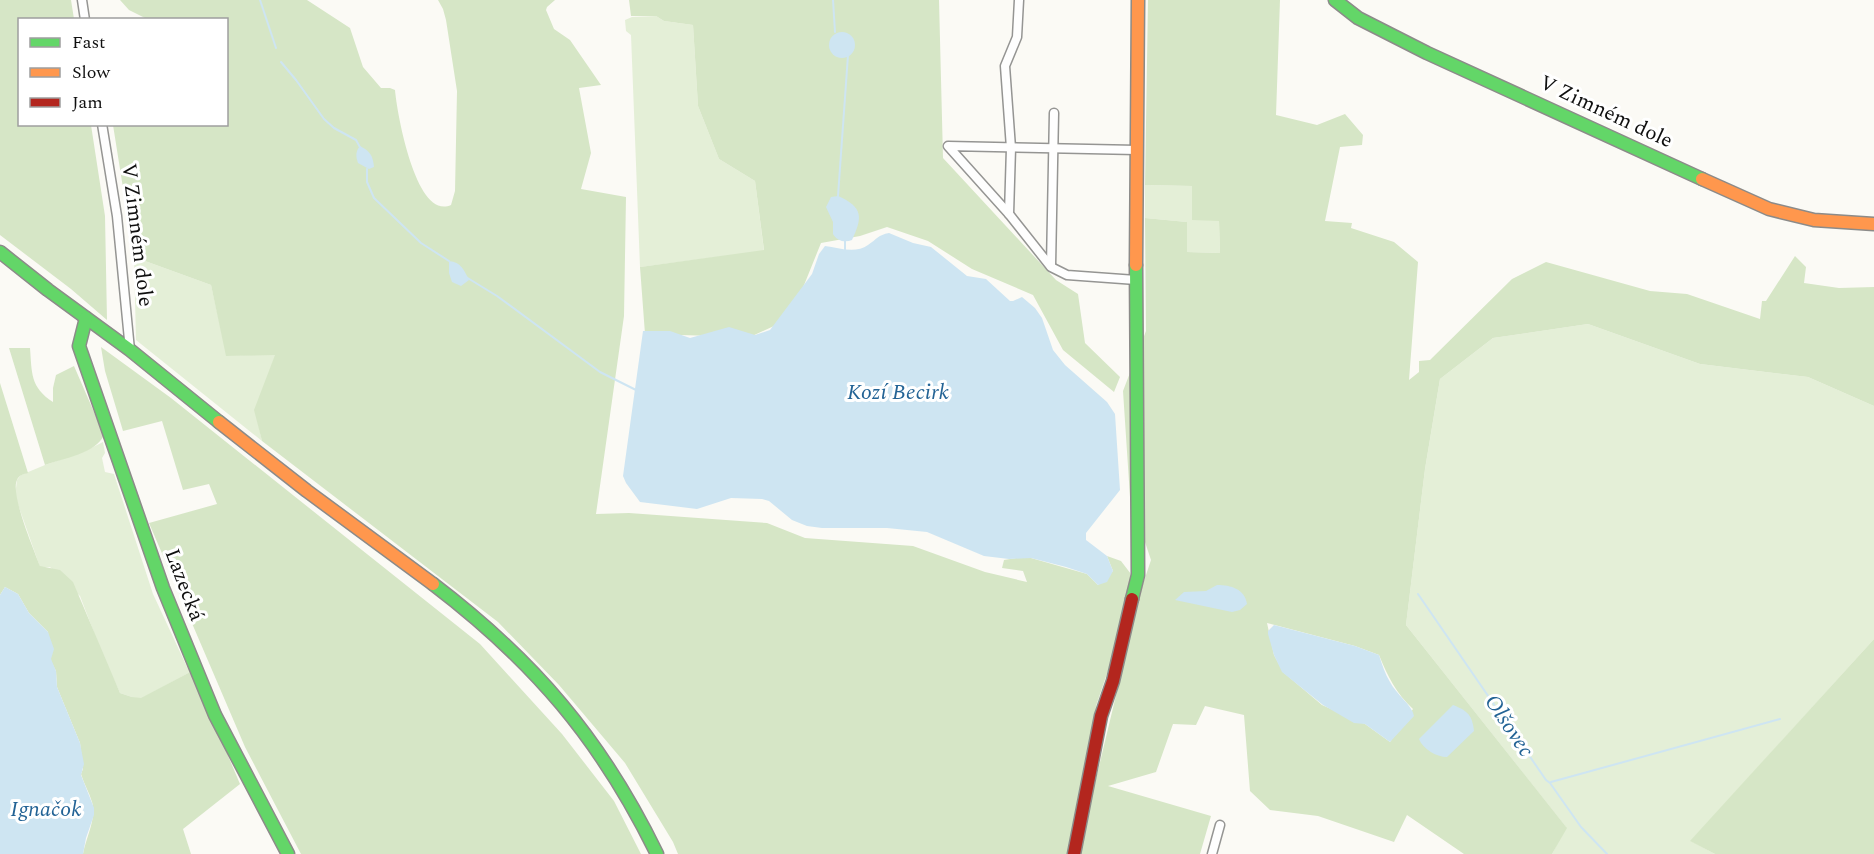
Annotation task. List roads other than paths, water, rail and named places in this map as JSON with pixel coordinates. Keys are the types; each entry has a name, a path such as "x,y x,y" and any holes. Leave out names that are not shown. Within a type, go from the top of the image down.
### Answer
{"street":[{"path":"82,0 85,18"},
{"path":"1009,214 1011,148 1005,66 1017,37 1018,0"},
{"path":"1074,854 1101,716 1113,681 1138,575 1136,280 1138,0"},
{"name":"V Zimném dole","path":"1335,0 1358,18 1428,52 1769,209 1814,220 1874,224"},
{"path":"1051,267 1054,113"},
{"name":"V Zimném dole","path":"102,126 117,216 130,351"},
{"path":"1136,280 1067,275 1051,267 1009,214 948,146 1137,150"},
{"path":"2,257 130,351 271,463 490,631 556,696 591,741 640,818 657,854"},
{"name":"Lazecká","path":"86,318 80,346 163,588 215,715 288,854"},
{"path":"1212,854 1220,825"}],"water":[{"path":"842,32 852,35 855,45 852,55 842,58 832,55 829,45 832,35"},
{"path":"360,146 370,154 374,167 369,169 358,163 356,155"},
{"path":"838,196 852,204 858,213 858,225 852,240 849,241 839,240 833,234 833,222 826,207 831,197"},
{"name":"Kozí Becirk","path":"889,233 913,243 931,247 967,276 986,279 1010,301 1022,297 1035,308 1042,318 1053,350 1065,365 1107,402 1115,414 1120,490 1086,533 1086,540 1107,556 1113,571 1107,582 1098,585 1087,574 1031,558 1009,559 984,556 927,532 887,528 807,526 792,520 769,501 762,499 731,498 697,509 640,502 626,483 623,476 643,331 670,331 690,338 729,327 755,335 770,330 812,274 819,254 825,246 847,250 863,248 880,236"},
{"path":"449,261 459,265 469,280 461,286 452,282"},
{"path":"1217,585 1240,591 1247,604 1240,610 1232,612 1175,600 1184,592 1206,591"},
{"name":"Ignačok","path":"5,587 18,594 29,613 48,632 54,649 51,659 56,671 57,687 80,743 84,764 81,775 94,808 83,854 0,854 0,595"},
{"path":"1274,625 1355,646 1379,655 1388,679 1414,716 1390,742 1365,724 1354,723 1323,705 1282,672 1268,634"},
{"path":"1453,705 1468,714 1474,731 1447,757 1443,757 1427,749 1419,739"}],"waterway":[{"path":"260,0 276,48"},
{"path":"833,0 835,32"},
{"path":"838,196 848,55"},
{"path":"281,62 324,119 334,128 356,140 361,149"},
{"path":"367,169 367,182 374,198 421,243 449,261"},
{"path":"845,240 845,253"},
{"path":"466,277 497,296 600,372 636,390"},
{"name":"Olšovec","path":"1418,594 1546,780 1581,827 1607,854"},
{"path":"1551,782 1780,719"}]}
